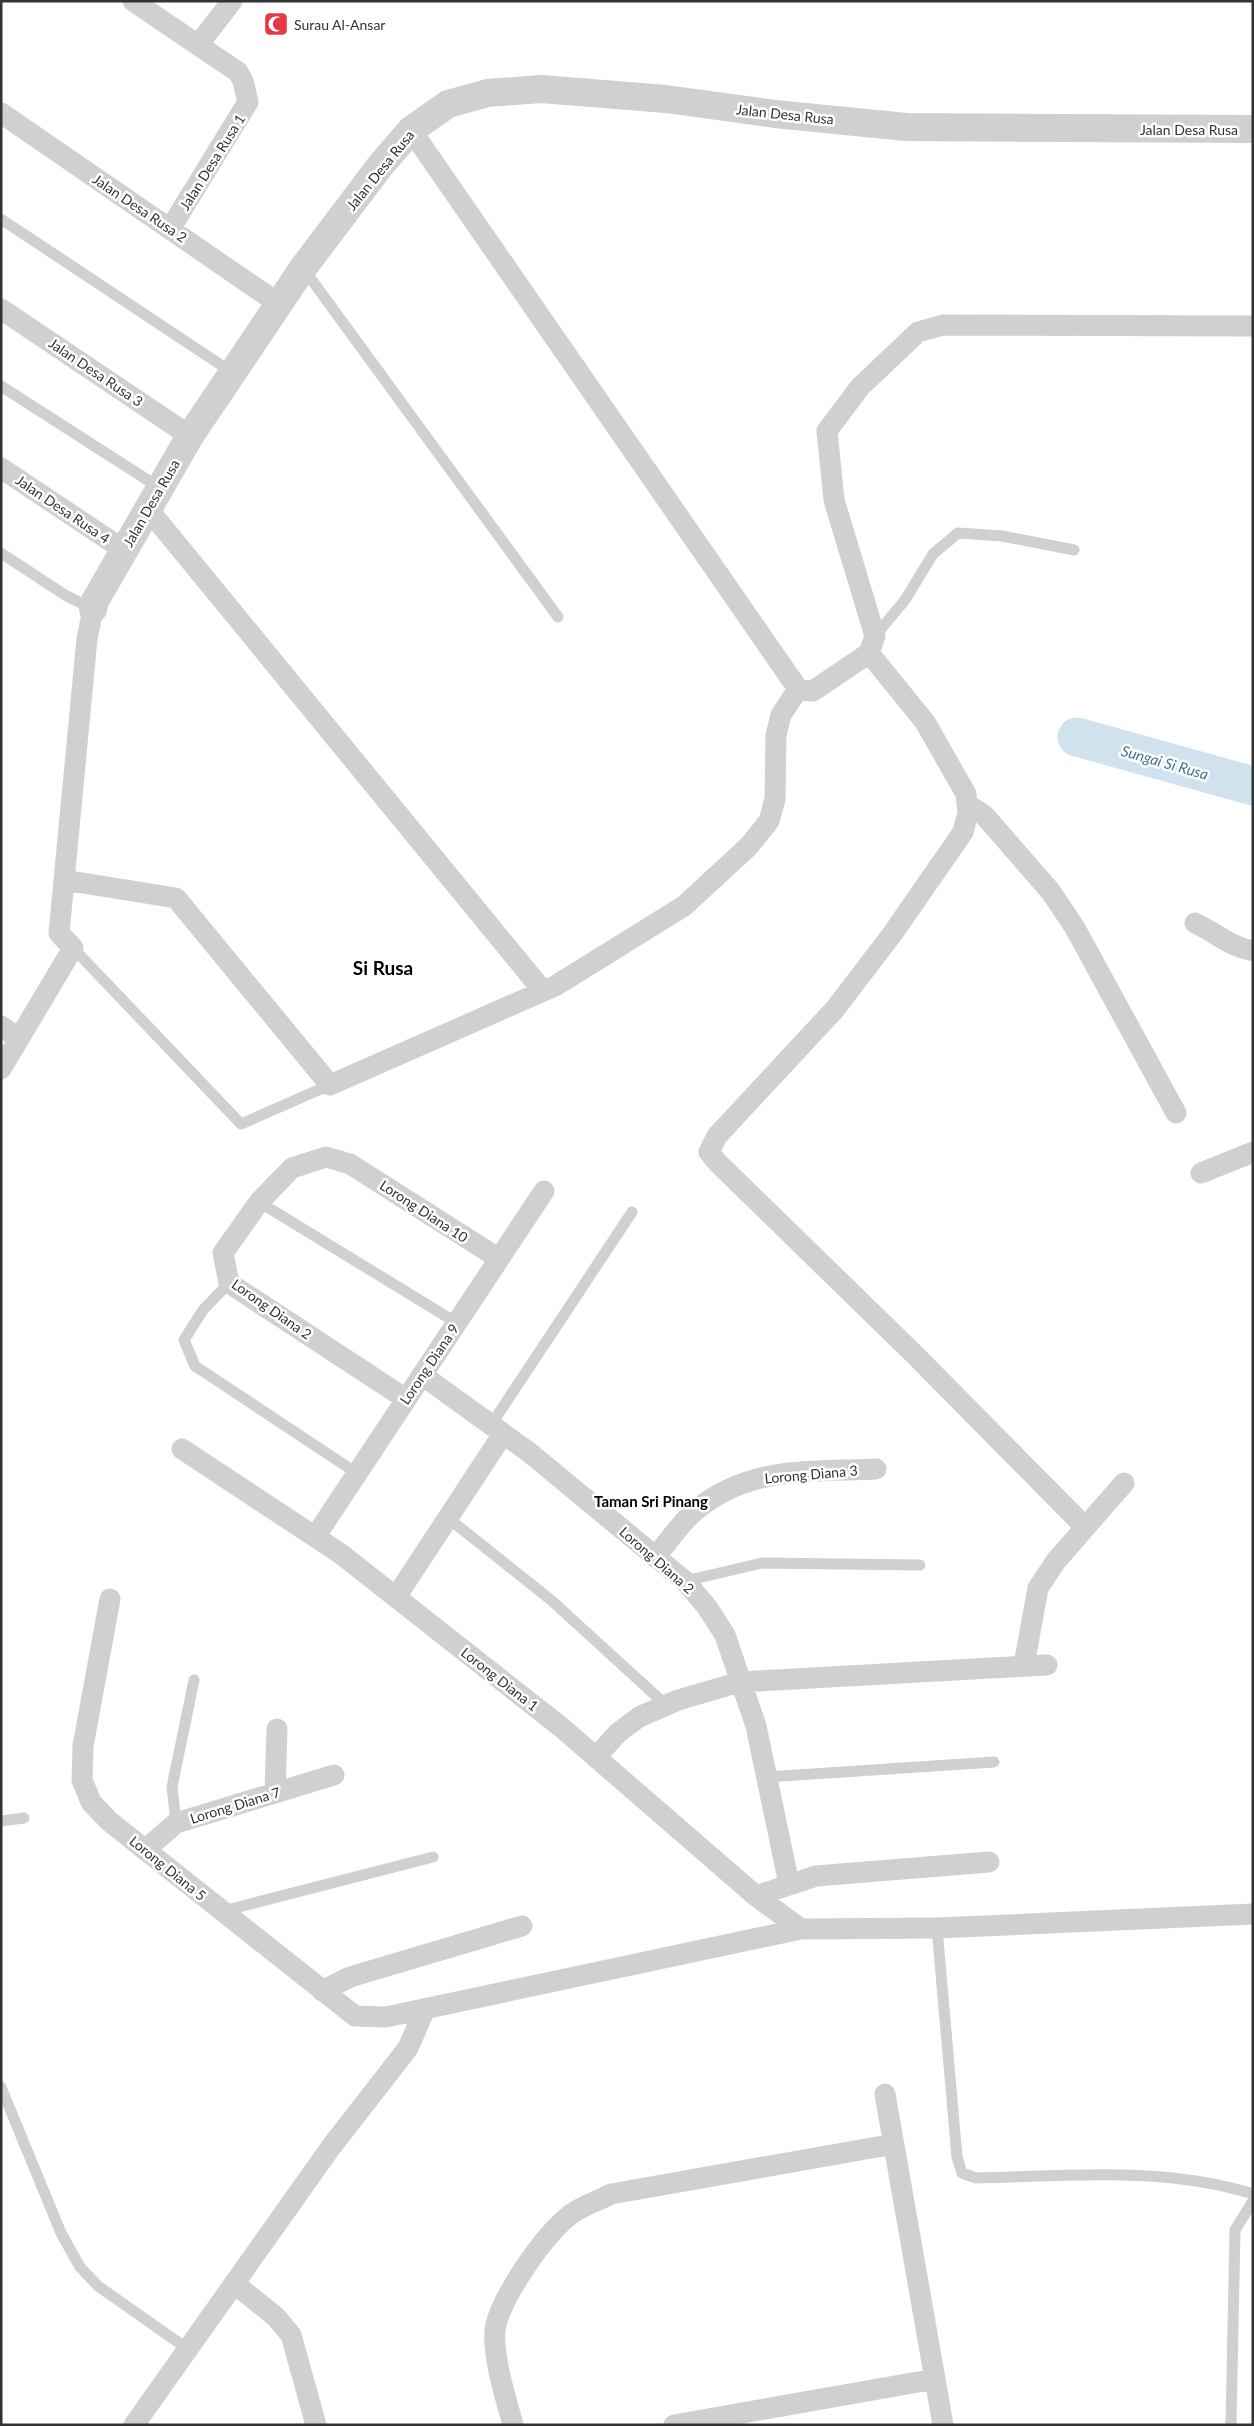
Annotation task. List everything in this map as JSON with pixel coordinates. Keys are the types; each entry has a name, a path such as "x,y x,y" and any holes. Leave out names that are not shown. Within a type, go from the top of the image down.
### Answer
{"street":[{"name":"Jalan Desa Rusa 1","path":"133,1 238,72 243,80 248,102 170,229"},
{"path":"198,45 229,2"},
{"name":"Jalan Desa Rusa","path":"73,948 59,933 86,639 94,602 190,436 303,268 380,166 411,130 448,104 488,92 541,89 666,99 775,114 906,127 1253,128"},
{"name":"Jalan Desa Rusa 2","path":"1,113 279,304"},
{"path":"411,130 798,689 813,691 872,645"},
{"name":"Jalan Desa Rusa 3","path":"1,309 190,436"},
{"path":"1084,1527 915,1355 717,1162 709,1152 717,1136 835,1009 894,933 963,832 968,813 966,794 925,722 872,645 834,500 827,431 860,387 918,332 943,325 1253,326"},
{"name":"Jalan Desa Rusa 4","path":"1,468 124,550"},
{"path":"154,499 543,991"},
{"path":"64,880 176,898 330,1085 555,986 684,906 749,846 768,821 775,799 776,735 781,715 798,689"},
{"path":"967,804 990,822 1051,892 1076,928 1176,1113"},
{"path":"1195,923 1214,932 1238,948 1253,951"},
{"path":"1,1069 73,948"},
{"path":"1,1026 19,1039"},
{"path":"1201,1173 1253,1152"},
{"name":"Lorong Diana 2","path":"350,1164 326,1157 292,1168 259,1202 223,1253 229,1283 406,1399"},
{"name":"Lorong Diana 10","path":"350,1164 498,1258"},
{"name":"Lorong Diana 9","path":"315,1537 544,1191"},
{"name":"Lorong Diana 2","path":"422,1375 530,1453 685,1581 707,1607 725,1635 756,1726 790,1884"},
{"path":"396,1597 448,1518 497,1429"},
{"name":"Lorong Diana 1","path":"182,1449 315,1537 396,1597 561,1727 756,1896 802,1930"},
{"name":"Lorong Diana 3","path":"655,1558 694,1512 731,1487 770,1475 876,1469"},
{"path":"1024,1665 1038,1588 1056,1561 1124,1483"},
{"name":"Lorong Diana 5","path":"110,1599 84,1746 82,1780 91,1802 109,1821 355,2016 386,2017 802,1930 937,1928 1253,1914"},
{"path":"596,1757 618,1733 639,1716 666,1705 740,1682 1047,1665"},
{"path":"275,1793 277,1729"},
{"name":"Lorong Diana 7","path":"145,1850 176,1823 334,1775"},
{"path":"756,1896 816,1876 989,1862"},
{"path":"322,1990 350,1977 522,1926"},
{"path":"134,2425 189,2350 330,2147 408,2048 425,2009"},
{"path":"885,2094 943,2425"},
{"path":"513,2425 497,2363 496,2325 519,2277 549,2234 571,2214 611,2194 894,2144"},
{"path":"235,2284 276,2317 291,2335 316,2425"},
{"path":"674,2425 935,2379"}],"lane":[{"path":"1,219 233,373"},
{"path":"303,268 558,617"},
{"path":"1,386 154,499"},
{"path":"872,645 905,600 934,554 958,534 1002,536 1074,550"},
{"path":"1,553 65,595 93,608"},
{"path":"73,948 241,1124 330,1085"},
{"path":"259,1202 457,1323"},
{"path":"497,1429 632,1212"},
{"path":"229,1283 203,1310 184,1340 195,1366 358,1474"},
{"path":"448,1518 551,1600 666,1705"},
{"path":"685,1581 762,1562 920,1565"},
{"path":"176,1823 172,1787 194,1680"},
{"path":"767,1777 994,1762"},
{"path":"1,1822 24,1818"},
{"path":"223,1911 433,1857"},
{"path":"937,1928 957,2157 962,2173 976,2178 1170,2177 1223,2185 1253,2194"},
{"path":"1,2087 61,2233 80,2268 98,2286 189,2350"},
{"path":"1231,2425 1235,2230 1253,2201"}],"waterway":[{"name":"Sungai Si Rusa","path":"1077,737 1253,786"}],"place":[{"name":"Surau Al-Ansar","path":"276,24"}],"district":[{"name":"Si Rusa","path":"383,967"},
{"name":"Taman Sri Pinang","path":"651,1501"}]}
